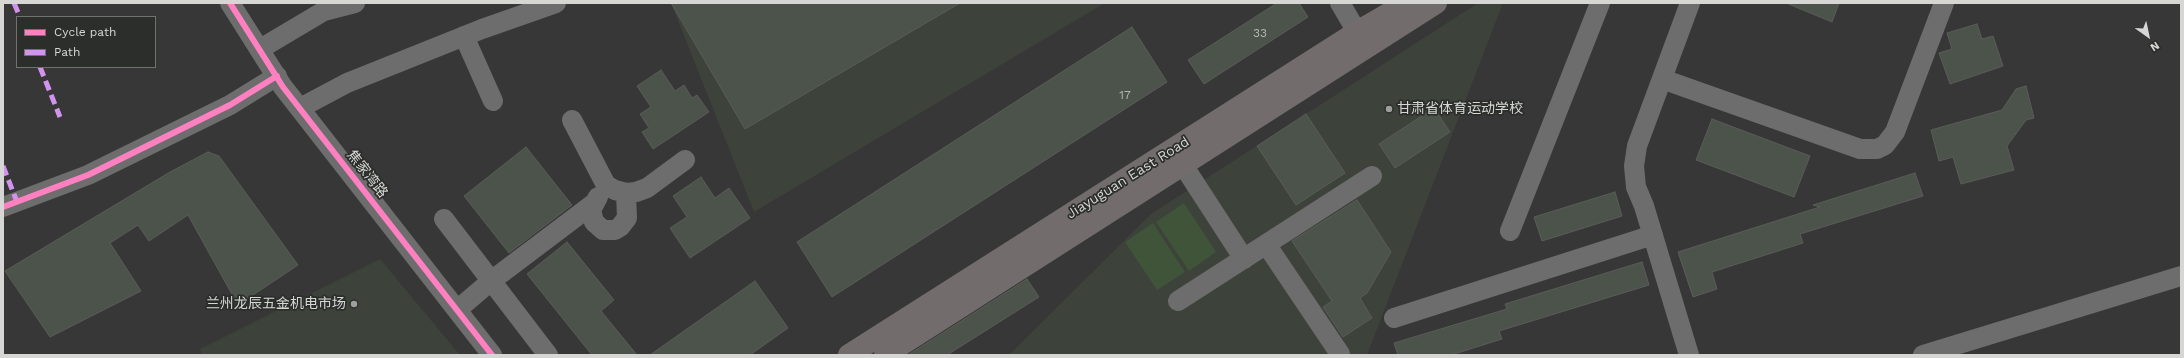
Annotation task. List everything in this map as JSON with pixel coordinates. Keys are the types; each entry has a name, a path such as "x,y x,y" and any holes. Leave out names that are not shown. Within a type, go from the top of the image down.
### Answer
{"main road":[{"name":"Jiayuguan East Road","path":"849,355 1358,32 1407,3"},
{"name":"Jiayuguan East Road","path":"886,355 1432,4"}],"street":[{"name":"焦家湾路","path":"230,3 276,76 492,355"},
{"path":"260,49 324,11 355,3"},
{"path":"300,108 348,83 464,36 528,8 556,3"},
{"path":"1340,3 1358,32"},
{"path":"1510,231 1600,3"},
{"path":"1689,355 1653,235 1636,187 1634,166 1637,146 1690,3"},
{"path":"1662,79 1860,150 1877,149 1891,140 1895,132 1944,3"},
{"path":"464,36 493,101"},
{"path":"3,207 88,175 230,105 276,76"},
{"path":"572,120 606,185 615,190 626,193 636,192 646,188 685,160"},
{"path":"1183,165 1244,258"},
{"path":"1178,301 1372,176"},
{"path":"606,185 593,204 591,210 594,222 603,230 615,230 620,227 627,218 626,193"},
{"path":"458,310 491,281 593,204"},
{"path":"444,219 548,355"},
{"path":"1394,318 1653,235"},
{"path":"1266,244 1340,354"},
{"path":"1923,355 2181,276"}],"shaded area":[{"path":"671,3 1105,3 754,212"},
{"name":"甘肃省体育运动学校","path":"1478,3 1503,3 1367,355 1009,355 1151,214"},
{"name":"兰州龙辰五金机电市场","path":"380,259 460,355 202,355 200,349"}],"green space":[{"path":"1184,203 1216,252 1189,271 1156,222"},
{"path":"1153,223 1185,272 1157,290 1125,242"}],"building":[{"path":"671,3 960,3 745,129"},
{"path":"1277,3 1299,3 1308,17 1204,84 1188,60"},
{"path":"1786,3 1839,3 1832,22"},
{"path":"1977,24 1982,39 1993,36 2003,66 1950,84 1939,53 1952,49 1947,33"},
{"path":"1132,27 1167,82 832,297 797,242"},
{"path":"661,70 675,91 684,85 692,98 697,95 709,112 653,149 642,132 649,128 640,114 651,107 637,86"},
{"path":"2026,86 2034,118 2026,120 2007,146 2014,170 1961,184 1953,157 1939,161 1931,130 2002,110 2016,89"},
{"path":"1434,108 1450,132 1395,168 1379,144"},
{"path":"1306,114 1345,173 1296,205 1257,146"},
{"path":"1712,119 1810,156 1794,197 1696,160"},
{"path":"526,147 572,205 509,253 464,196"},
{"path":"208,152 219,156 298,265 238,305 188,215 149,241 138,225 110,243 141,291 50,337 5,271 170,172"},
{"path":"1915,173 1923,196 1800,234 1803,243 1712,272 1717,289 1693,297 1678,252 1820,207 1813,205"},
{"path":"701,177 715,198 729,188 750,218 690,258 670,228 687,217 673,196"},
{"path":"1615,192 1622,216 1542,241 1534,217"},
{"path":"1357,200 1391,252 1367,293 1360,298 1372,318 1343,337 1323,307 1332,301 1292,241"},
{"path":"567,242 614,300 601,311 637,355 592,355 527,274"},
{"path":"1642,262 1649,285 1499,331 1502,339 1451,355 1398,355 1394,343 1507,309 1505,304"},
{"path":"1027,279 1039,297 947,355 908,355"},
{"path":"755,281 788,328 750,355 650,355"}],"marked path":[{"path":"14,3 20,16"},
{"path":"40,68 60,117"},
{"path":"3,166 17,202"}],"cycle path":[{"path":"230,3 283,87 492,355"},
{"path":"3,207 88,175 230,105 277,76"}],"place":[{"name":"甘肃省体育运动学校","path":"1389,109"},
{"name":"兰州龙辰五金机电市场","path":"354,304"}]}
